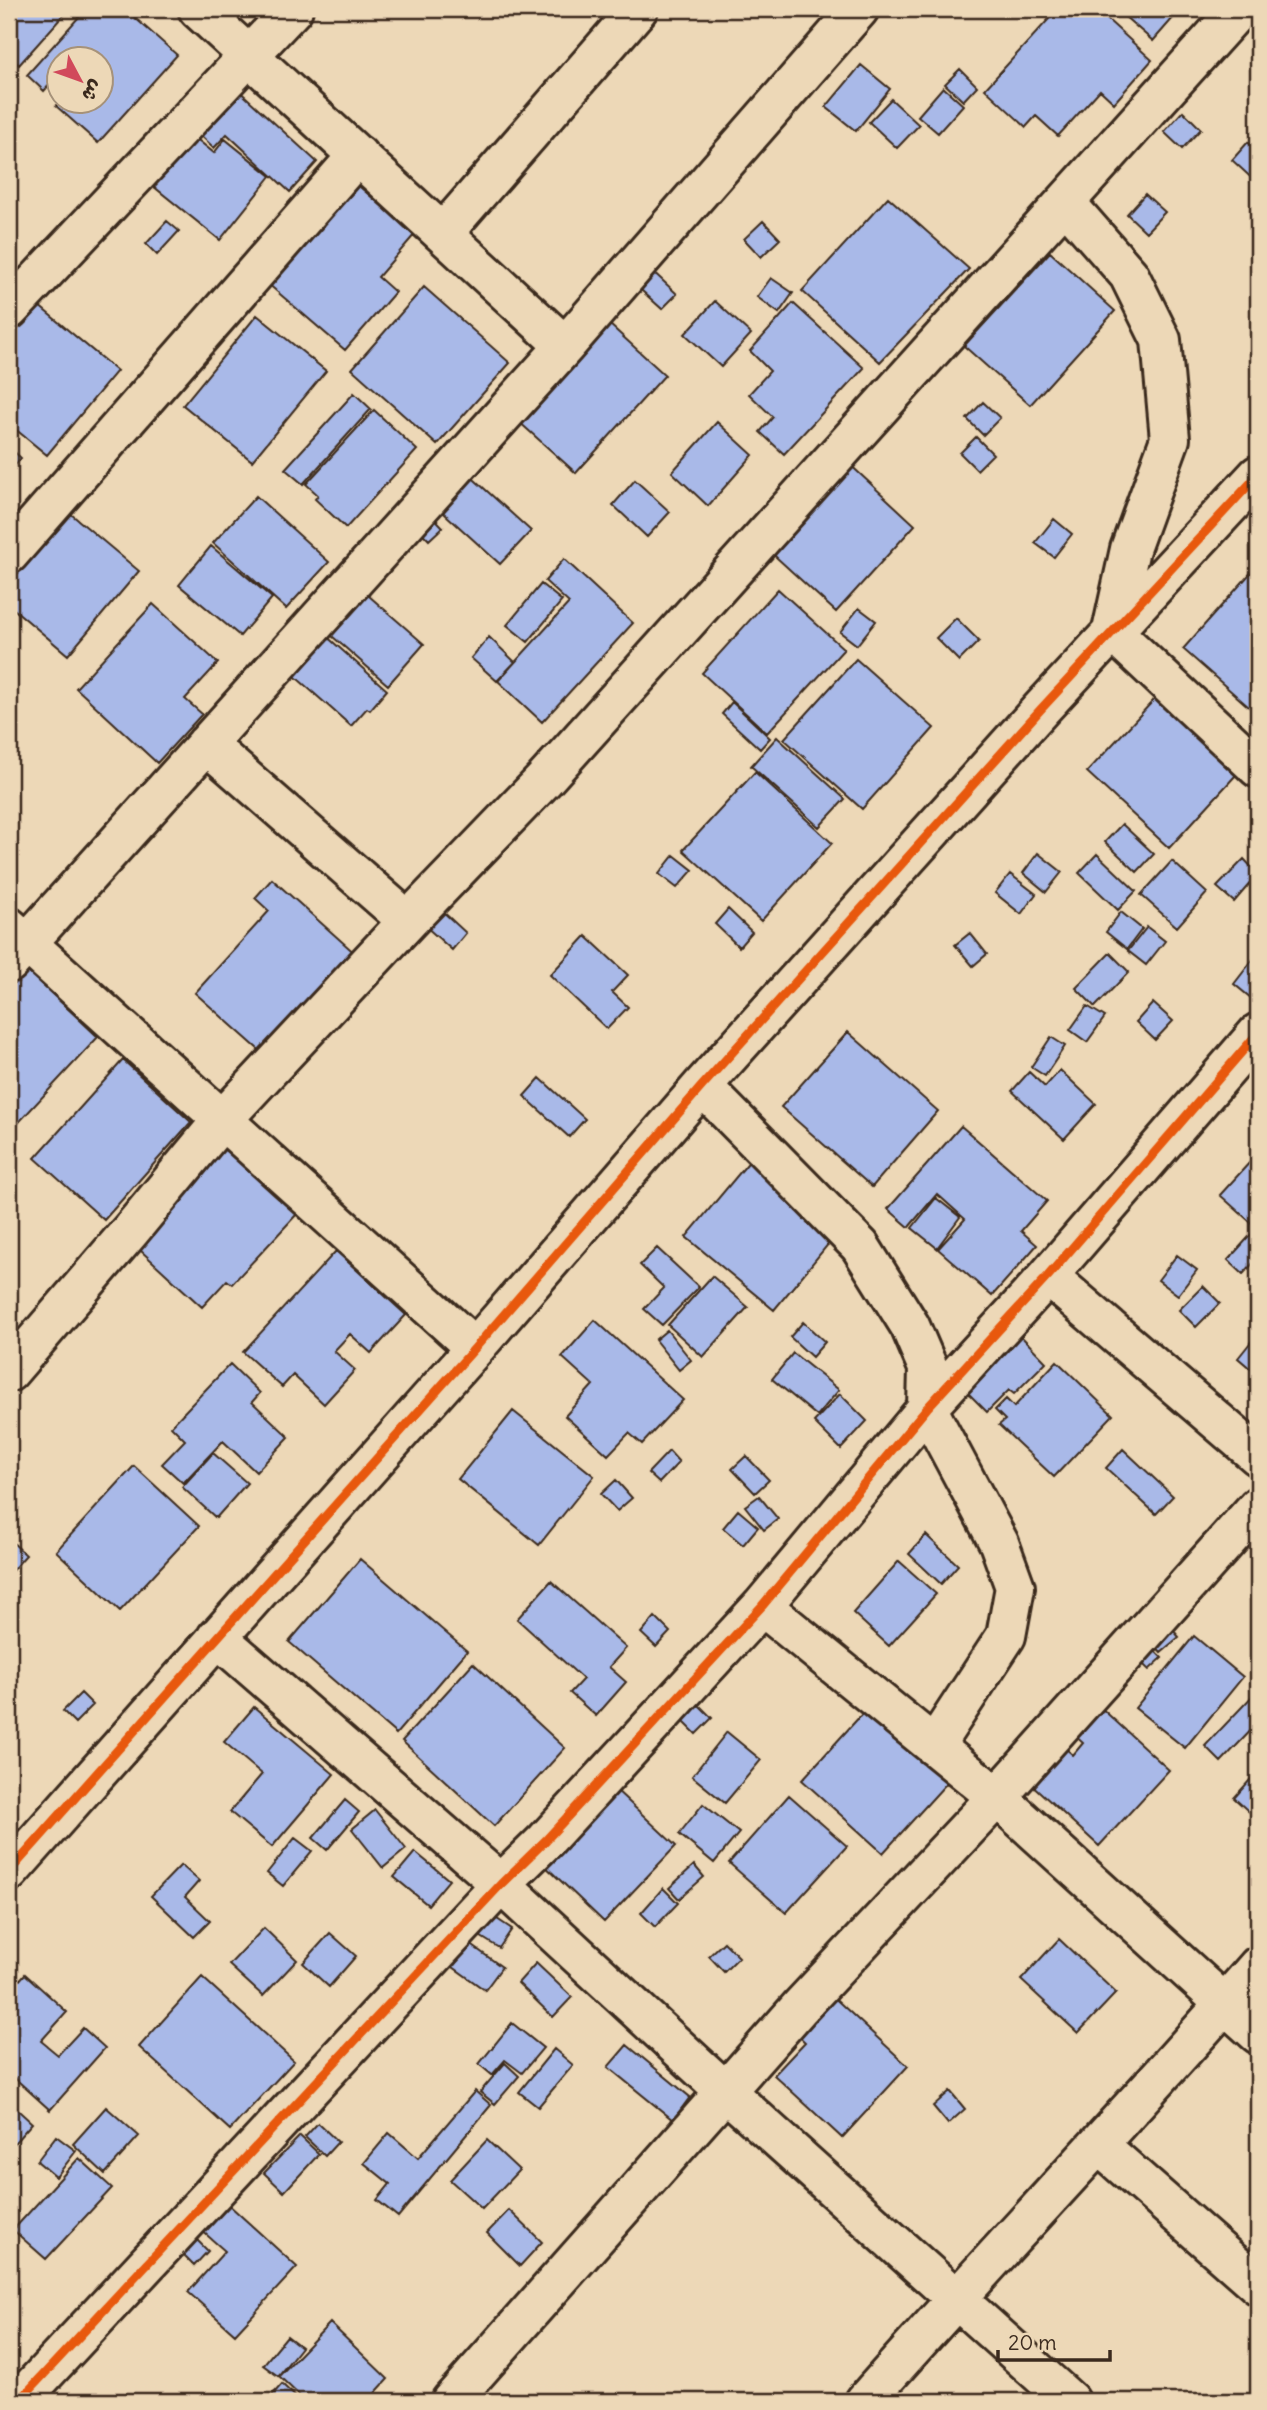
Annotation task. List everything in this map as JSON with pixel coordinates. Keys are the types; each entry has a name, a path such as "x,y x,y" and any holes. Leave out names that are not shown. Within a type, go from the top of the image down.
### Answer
{"street":[{"path":"198,9 565,346"},
{"path":"9,310 293,9"},
{"path":"443,233 638,9"},
{"path":"475,1348 222,1120 14,945 206,744 565,346 859,9"},
{"path":"9,1372 222,1120 544,780 1239,9"},
{"path":"9,554 358,155"},
{"path":"1065,202 1129,275 1161,340 1170,439 1130,549 1112,631"},
{"path":"9,1872 475,1348 702,1086 1112,631 1258,475"},
{"path":"1112,631 1258,768"},
{"path":"206,744 408,921"},
{"path":"19,2401 762,1606 927,1408 1254,1047"},
{"path":"702,1086 860,1246 910,1326 928,1368 927,1408 999,1543 1015,1587 1006,1636 934,1746"},
{"path":"1048,1276 1258,1456"},
{"path":"451,2401 725,2091 997,1797 1258,1506"},
{"path":"762,1606 997,1797 1258,2034"},
{"path":"217,1637 501,1884 725,2091 1070,2401"},
{"path":"865,2401 1258,1966"},
{"path":"1099,2145 1258,2285"}],"building":[{"path":"9,9 69,9 19,65 9,56"},
{"path":"86,9 125,9 177,55 98,143 67,116 116,116 116,46 53,46"},
{"path":"1058,9 1096,9 1152,60 1114,103 1100,90 1058,136 1036,116 1026,127 985,89"},
{"path":"1116,9 1181,9 1153,41"},
{"path":"46,54 44,91 27,75"},
{"path":"861,65 890,89 856,131 826,107"},
{"path":"960,69 977,86 963,101 945,84"},
{"path":"235,87 317,162 290,192 227,134 214,148 195,130"},
{"path":"943,87 963,105 938,133 918,116"},
{"path":"891,99 919,125 897,148 869,122"},
{"path":"1183,111 1201,129 1182,149 1164,132"},
{"path":"193,136 214,153 225,139 271,176 220,240 153,186"},
{"path":"1248,142 1258,152 1258,184 1232,160"},
{"path":"340,170 415,234 378,277 395,292 345,350 253,271"},
{"path":"1145,194 1165,212 1146,232 1127,214"},
{"path":"888,197 969,269 880,362 802,291"},
{"path":"167,221 179,231 157,255 146,244"},
{"path":"763,221 780,239 761,257 744,239"},
{"path":"1050,252 1115,311 1030,405 964,346"},
{"path":"647,266 677,294 662,309 632,282"},
{"path":"771,278 793,293 779,313 757,297"},
{"path":"424,287 510,363 437,445 352,369"},
{"path":"26,295 117,371 47,455 9,424 9,315"},
{"path":"715,301 751,334 721,367 685,334"},
{"path":"793,303 864,368 784,454 760,432 773,417 749,394 770,371 750,351"},
{"path":"597,313 665,375 576,473 508,412"},
{"path":"257,315 326,371 252,461 183,405"},
{"path":"354,393 371,409 303,484 285,469"},
{"path":"983,402 1000,418 983,435 967,419"},
{"path":"374,410 417,450 346,528 315,499 318,495 306,484"},
{"path":"717,422 753,455 708,506 672,472"},
{"path":"976,437 993,454 977,470 960,453"},
{"path":"9,447 21,458 9,472"},
{"path":"844,459 915,525 836,612 765,547"},
{"path":"465,471 531,531 500,564 435,505"},
{"path":"635,480 670,512 647,537 613,505"},
{"path":"256,496 329,562 286,609 213,543"},
{"path":"423,506 443,527 429,540 409,519"},
{"path":"65,509 139,571 68,655 9,605 9,576"},
{"path":"1054,519 1072,534 1054,557 1035,543"},
{"path":"211,546 272,598 240,636 179,585"},
{"path":"564,559 633,623 542,722 498,681 569,603 545,581"},
{"path":"1255,568 1258,570 1258,715 1183,649"},
{"path":"353,582 424,644 388,685 317,623"},
{"path":"541,584 562,601 528,642 507,625"},
{"path":"778,589 844,649 767,733 702,673"},
{"path":"153,604 218,663 185,699 202,714 157,763 76,688"},
{"path":"859,608 876,621 857,645 840,632"},
{"path":"956,618 979,641 959,661 936,638"},
{"path":"315,626 387,690 370,710 367,708 351,726 281,664"},
{"path":"489,637 515,662 497,681 471,658"},
{"path":"856,659 934,728 862,809 784,739"},
{"path":"1165,688 1247,763 1169,848 1087,772"},
{"path":"732,702 770,738 760,749 722,714"},
{"path":"777,737 845,799 819,827 751,766"},
{"path":"755,772 832,843 761,921 683,850"},
{"path":"1122,824 1154,854 1137,872 1105,842"},
{"path":"1038,853 1062,872 1046,892 1023,873"},
{"path":"1097,854 1136,891 1118,910 1079,873"},
{"path":"674,855 693,870 677,888 659,874"},
{"path":"1244,859 1258,874 1234,902 1217,887"},
{"path":"1172,861 1207,893 1177,927 1141,895"},
{"path":"1010,874 1036,894 1021,914 995,893"},
{"path":"272,879 358,956 267,1057 195,993 269,911 255,898"},
{"path":"440,909 466,933 452,950 425,926"},
{"path":"728,909 752,932 739,947 715,924"},
{"path":"1121,912 1142,929 1127,949 1106,932"},
{"path":"1147,927 1165,941 1146,965 1128,951"},
{"path":"970,933 987,954 973,966 955,945"},
{"path":"586,936 628,975 612,992 628,1007 607,1029 550,975"},
{"path":"1110,953 1129,972 1095,1007 1076,988"},
{"path":"1258,953 1258,989 1251,998 1234,984"},
{"path":"25,968 98,1037 9,1133 9,985"},
{"path":"1153,1003 1173,1021 1155,1040 1136,1022"},
{"path":"1087,1006 1105,1017 1087,1042 1070,1030"},
{"path":"848,1032 938,1111 872,1187 781,1107"},
{"path":"1051,1037 1065,1046 1045,1076 1031,1067"},
{"path":"123,1060 191,1122 104,1220 35,1158"},
{"path":"1060,1070 1096,1104 1064,1139 1012,1091 1029,1072 1045,1087"},
{"path":"540,1078 585,1119 569,1137 524,1096"},
{"path":"961,1126 1047,1201 1021,1231 1037,1245 992,1296 938,1249 965,1219 937,1194 909,1227 888,1209"},
{"path":"217,1140 297,1214 232,1284 227,1280 202,1307 128,1239"},
{"path":"757,1152 844,1225 774,1310 686,1237"},
{"path":"1251,1161 1258,1167 1258,1258 1243,1274 1228,1260 1257,1228 1220,1195"},
{"path":"936,1198 960,1217 937,1248 912,1228"},
{"path":"657,1248 699,1287 662,1325 644,1309 664,1288 640,1265"},
{"path":"336,1251 406,1315 371,1353 350,1334 334,1351 355,1370 324,1404 293,1375 282,1387 243,1352"},
{"path":"1177,1255 1197,1270 1178,1295 1158,1280"},
{"path":"712,1276 748,1307 703,1357 668,1325"},
{"path":"1203,1286 1220,1303 1196,1327 1179,1310"},
{"path":"595,1320 683,1400 642,1444 629,1433 608,1455 565,1416 593,1385 562,1357"},
{"path":"803,1322 825,1342 812,1357 790,1337"},
{"path":"667,1330 691,1360 679,1370 655,1340"},
{"path":"1018,1333 1046,1362 1014,1394 1009,1390 987,1412 963,1388"},
{"path":"1258,1333 1258,1375 1238,1358"},
{"path":"793,1353 839,1390 817,1416 772,1379"},
{"path":"1057,1361 1113,1415 1054,1477 999,1425 1005,1420 995,1410 1006,1399 1014,1407"},
{"path":"230,1364 260,1393 252,1402 289,1437 256,1472 223,1441 183,1483 162,1464 185,1440 171,1426"},
{"path":"840,1394 867,1421 841,1449 814,1422"},
{"path":"513,1411 594,1476 539,1545 458,1479"},
{"path":"1123,1449 1173,1496 1156,1514 1106,1468"},
{"path":"669,1451 679,1462 659,1483 648,1473"},
{"path":"213,1453 247,1483 216,1518 182,1487"},
{"path":"746,1456 769,1480 755,1493 732,1469"},
{"path":"134,1466 199,1526 120,1611 56,1551"},
{"path":"616,1480 632,1498 617,1511 601,1494"},
{"path":"759,1496 778,1519 764,1530 745,1506"},
{"path":"738,1510 758,1527 743,1545 723,1528"},
{"path":"926,1535 958,1565 941,1584 909,1554"},
{"path":"9,1539 26,1555 9,1574"},
{"path":"360,1559 467,1651 396,1734 289,1642"},
{"path":"899,1561 936,1594 889,1646 853,1613"},
{"path":"551,1581 626,1648 609,1667 626,1682 596,1716 570,1693 583,1679 517,1619"},
{"path":"1161,1616 1179,1637 1161,1652 1143,1632"},
{"path":"655,1617 670,1632 656,1647 641,1633"},
{"path":"1138,1634 1162,1658 1149,1670 1125,1647"},
{"path":"1194,1636 1243,1677 1185,1748 1135,1708"},
{"path":"473,1663 565,1748 494,1826 402,1741"},
{"path":"1258,1690 1258,1723 1221,1762 1205,1746"},
{"path":"81,1693 93,1705 75,1723 63,1711"},
{"path":"1087,1695 1169,1770 1099,1846 1017,1771 1051,1735 1073,1755 1083,1743 1061,1723"},
{"path":"696,1702 712,1718 696,1734 680,1718"},
{"path":"873,1702 954,1775 883,1853 802,1780"},
{"path":"254,1707 334,1774 272,1847 230,1812 262,1774 224,1742"},
{"path":"727,1732 761,1760 725,1803 692,1776"},
{"path":"1258,1771 1258,1820 1234,1798"},
{"path":"598,1773 676,1846 604,1922 540,1861"},
{"path":"789,1795 847,1846 786,1913 729,1863"},
{"path":"345,1800 359,1812 327,1850 313,1838"},
{"path":"703,1804 739,1833 714,1863 679,1834"},
{"path":"375,1810 406,1849 383,1868 352,1829"},
{"path":"295,1838 312,1851 283,1886 267,1873"},
{"path":"415,1852 449,1880 428,1905 394,1877"},
{"path":"181,1865 199,1881 185,1897 210,1921 194,1937 151,1896"},
{"path":"694,1865 704,1877 679,1899 669,1888"},
{"path":"663,1888 678,1903 655,1927 641,1913"},
{"path":"491,1915 512,1929 499,1948 478,1935"},
{"path":"264,1928 297,1960 263,1996 229,1965"},
{"path":"330,1933 356,1956 329,1987 303,1963"},
{"path":"1059,1939 1116,1993 1078,2033 1021,1980"},
{"path":"724,1942 739,1957 724,1972 709,1956"},
{"path":"470,1944 502,1967 485,1990 453,1967"},
{"path":"536,1963 572,1997 553,2017 518,1983"},
{"path":"25,1974 67,2012 41,2041 58,2055 83,2028 105,2048 50,2110 9,2073 9,1992"},
{"path":"202,1977 294,2061 230,2130 139,2047"},
{"path":"827,1991 908,2066 842,2138 774,2075 805,2042 791,2029"},
{"path":"512,2023 543,2048 522,2073 505,2060 492,2075 479,2064"},
{"path":"627,2045 690,2097 673,2120 608,2067"},
{"path":"554,2049 573,2065 538,2107 519,2092"},
{"path":"505,2063 519,2076 495,2104 480,2092"},
{"path":"475,2091 491,2105 398,2217 377,2200 390,2184 364,2163 389,2133 418,2158"},
{"path":"950,2091 965,2109 948,2124 933,2106"},
{"path":"9,2102 32,2123 9,2149"},
{"path":"106,2107 139,2136 105,2174 73,2144"},
{"path":"318,2123 338,2142 325,2156 305,2137"},
{"path":"56,2136 76,2151 56,2177 37,2161"},
{"path":"300,2136 319,2154 284,2192 264,2173"},
{"path":"487,2140 519,2170 482,2209 450,2180"},
{"path":"79,2158 112,2188 46,2259 13,2230"},
{"path":"217,2194 297,2267 235,2334 188,2292 225,2251 192,2222"},
{"path":"509,2210 542,2242 520,2266 487,2233"},
{"path":"187,2230 208,2251 194,2266 172,2244"},
{"path":"330,2323 388,2379 368,2401 305,2401 279,2376"},
{"path":"287,2336 301,2347 278,2376 263,2365"},
{"path":"282,2384 300,2401 267,2401"}],"cycle path":[{"path":"9,1872 475,1348 702,1086 1041,709 1258,475"},
{"path":"19,2401 762,1606 927,1408 1048,1276 1258,1033"}]}
